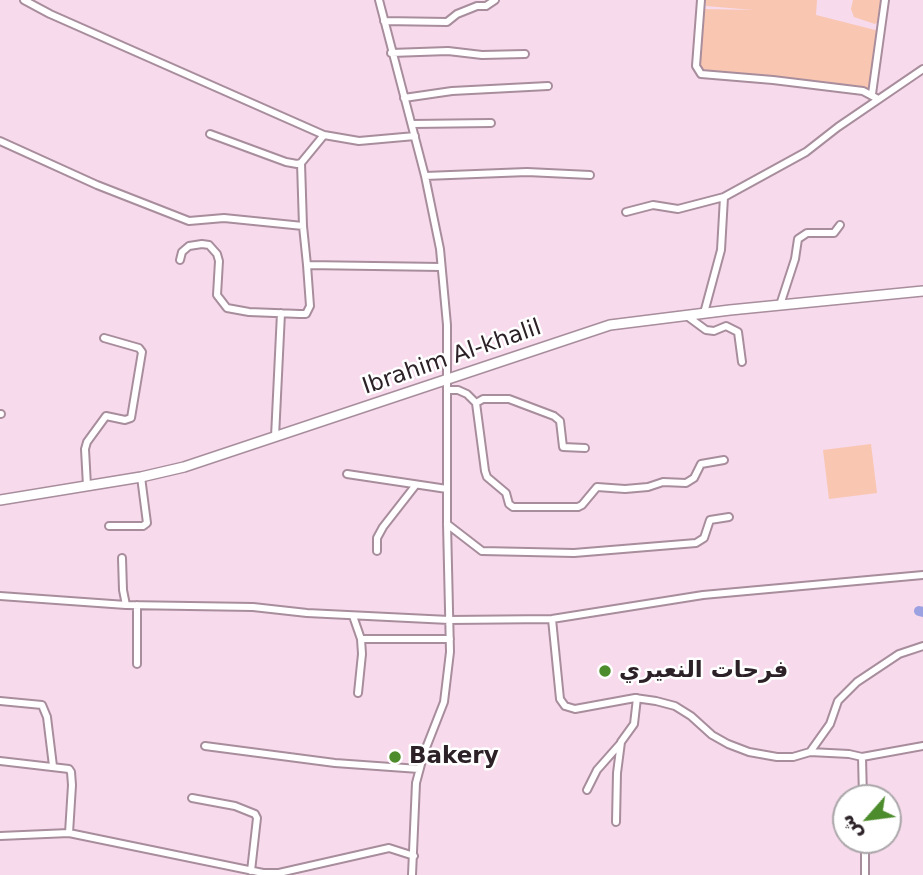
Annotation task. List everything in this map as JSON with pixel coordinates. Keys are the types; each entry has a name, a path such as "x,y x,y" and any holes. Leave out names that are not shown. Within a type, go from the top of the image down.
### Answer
{"street":[{"path":"24,0 324,135 359,141 415,136"},
{"path":"379,0 425,176 441,267 447,324 450,639 444,702 415,783 412,875"},
{"path":"384,22 447,22 457,14 477,6 486,6 495,0"},
{"path":"701,0 696,65 701,74 863,91 875,97"},
{"path":"875,97 886,0"},
{"path":"391,53 448,51 481,55 525,54"},
{"path":"626,212 653,205 678,209 724,197 806,152 875,97 923,69"},
{"path":"404,98 452,91 548,86"},
{"path":"412,124 491,123"},
{"path":"210,134 286,162 301,163"},
{"path":"180,260 182,252 189,246 202,243 209,245 219,261 217,295 221,302 232,310 306,314 310,310 301,163 324,135"},
{"path":"0,141 97,185 189,220 224,218 303,226"},
{"path":"425,176 527,172 590,175"},
{"path":"704,313 721,250 724,197"},
{"path":"780,304 795,259 798,239 807,233 834,233 840,225"},
{"path":"307,265 441,267"},
{"name":"Ibrahim Al-khalil","path":"0,500 141,477 184,467 596,328 780,304 923,291"},
{"path":"275,437 281,313"},
{"path":"685,315 706,330 715,331 726,326 738,332 741,362"},
{"path":"88,486 85,449 87,442 106,416 125,420 131,418 142,352 139,348 104,338"},
{"path":"447,390 454,389 467,394 476,403 487,477 506,493 509,504 513,507 578,507 597,487 625,489 648,487 663,482 687,482 694,478 701,464 724,460"},
{"path":"476,403 484,399 509,399 554,416 560,421 563,447 585,448"},
{"path":"347,474 447,489"},
{"path":"109,526 143,526 147,523 141,477"},
{"path":"377,551 377,538 383,527 415,486"},
{"path":"447,524 482,551 574,553 696,542 704,538 710,520 729,517"},
{"path":"122,558 122,590 126,605"},
{"path":"0,596 137,606 253,607 307,614 353,616 449,620 552,619 703,595 923,575"},
{"path":"137,606 137,664"},
{"path":"353,616 362,654 358,693"},
{"path":"552,619 559,699 565,706 575,709 638,698 675,706 712,735 749,752 793,757 810,752 862,757 923,746"},
{"path":"360,639 450,639"},
{"path":"810,752 830,724 838,701 857,682 899,654 923,646"},
{"path":"587,790 597,770 634,724 638,698"},
{"path":"0,701 42,705 47,716 53,766"},
{"path":"616,822 621,742"},
{"path":"205,746 335,763 419,769"},
{"path":"862,757 863,784"},
{"path":"0,761 65,767 71,772 69,834"},
{"path":"192,799 235,806 255,814 257,818 251,871"},
{"path":"0,836 69,834 277,874 389,848 414,856"},
{"path":"864,854 865,875"}],"shaded area":[{"path":"706,0 817,0 816,15 879,31 869,90 700,69 702,9 753,10 706,6"},
{"path":"853,0 883,0 879,21 875,24 854,17 851,9"},
{"path":"871,444 877,493 829,499 823,450"}],"waterway":[{"path":"919,611 923,612"}],"place":[{"name":"فرحات النعيري","path":"605,671"},
{"name":"Bakery","path":"395,757"}]}
